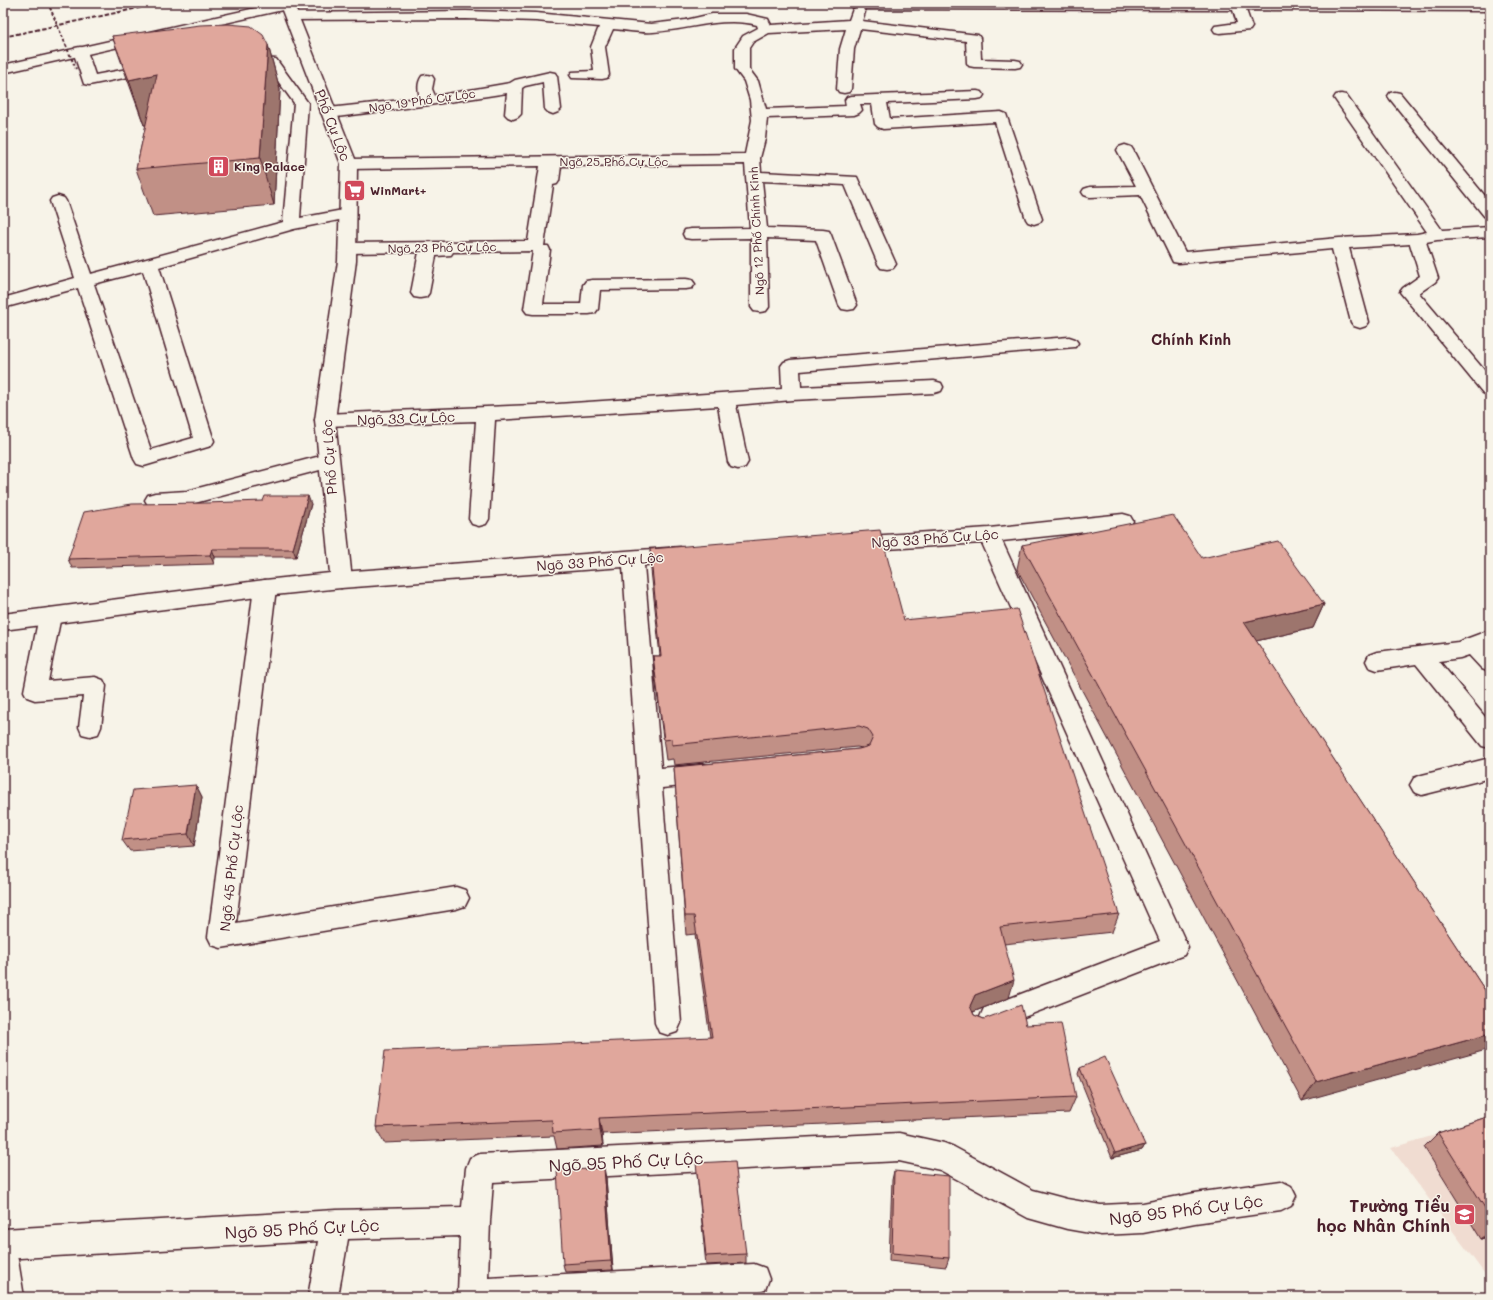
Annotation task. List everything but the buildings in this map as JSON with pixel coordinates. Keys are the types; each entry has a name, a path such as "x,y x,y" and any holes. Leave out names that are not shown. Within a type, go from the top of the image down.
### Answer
{"street":[{"path":"712,18 713,3"},
{"path":"844,89 847,49 860,4 1490,6"},
{"path":"1220,29 1245,27 1238,6"},
{"path":"3,69 80,51 292,8 536,17 651,28 686,24 712,18 746,18 763,22 766,29 854,24 973,38 974,63 1015,64"},
{"name":"Phố Cự Lộc","path":"292,8 349,164 347,261 325,420 341,580"},
{"path":"577,75 602,75 598,47 607,24"},
{"name":"Ngõ 12 Phố Chính Kinh","path":"760,307 759,233 752,159 757,139 759,114 757,100 751,81 742,69 742,48 748,39 766,29"},
{"path":"80,51 90,81 171,64"},
{"path":"232,61 271,62 301,103 291,225"},
{"name":"Ngõ 19 Phố Cự Lộc","path":"329,112 429,101 516,87 520,83 550,76 553,109"},
{"path":"427,79 425,89 429,101"},
{"path":"513,114 516,87"},
{"path":"759,114 854,110 852,100 977,95"},
{"path":"1395,96 1490,213"},
{"path":"1341,98 1437,235"},
{"path":"879,99 883,124 1001,117 1034,219"},
{"path":"1125,150 1179,258 1339,243 1417,239 1437,235 1490,232"},
{"name":"Ngõ 25 Phố Cự Lộc","path":"539,248 554,161 752,159"},
{"path":"349,164 549,161 533,308 589,309 592,285 686,284"},
{"path":"754,176 851,180 887,264"},
{"path":"1090,192 1146,190"},
{"path":"58,201 144,459 204,441 150,263"},
{"path":"3,302 150,263 229,244 291,225 348,214"},
{"path":"691,234 759,233 823,235 848,305"},
{"path":"1417,239 1430,278 1409,292 1490,389"},
{"path":"1339,243 1360,322"},
{"name":"Ngõ 23 Phố Cự Lộc","path":"347,248 539,248"},
{"path":"420,293 428,251 539,248"},
{"path":"792,394 790,366 1069,343"},
{"path":"479,519 486,415 726,400 792,394 934,387"},
{"path":"726,400 738,462"},
{"name":"Ngõ 33 Cự Lộc","path":"325,420 486,415"},
{"path":"155,500 187,498 328,461"},
{"name":"Ngõ 33 Phố Cự Lộc","path":"839,545 990,535 1123,521"},
{"path":"980,1023 1175,947 990,535"},
{"name":"Ngõ 33 Phố Cự Lộc","path":"341,580 696,554"},
{"path":"633,558 668,1023"},
{"path":"3,622 265,588 341,580"},
{"name":"Ngõ 45 Phố Cự Lộc","path":"265,588 221,937 456,898"},
{"path":"50,616 35,691 95,686 90,726"},
{"path":"1377,661 1460,650 1482,641 1490,663"},
{"path":"1421,655 1490,739"},
{"path":"1422,785 1490,768"},
{"path":"649,779 726,771"},
{"name":"Ngõ 95 Phố Cự Lộc","path":"3,1244 336,1225 475,1221 480,1168 900,1147 944,1157 1028,1203 1067,1214 1101,1220 1144,1218 1281,1196"},
{"path":"475,1221 473,1294 754,1279"},
{"path":"323,1297 336,1225"},
{"path":"3,1260 9,1297"}],"path":[{"path":"48,3 76,69"}],"shaded area":[{"name":"Trường Tiểu học Nhân Chính","path":"1490,1119 1490,1281 1391,1148"}],"railway":[{"path":"3,37 162,3"}],"place":[{"name":"King Palace","path":"219,166"},
{"name":"WinMart+","path":"355,190"},
{"name":"Trường Tiểu học Nhân Chính","path":"1465,1215"}],"district":[{"name":"Chính Kinh","path":"1191,339"}]}
